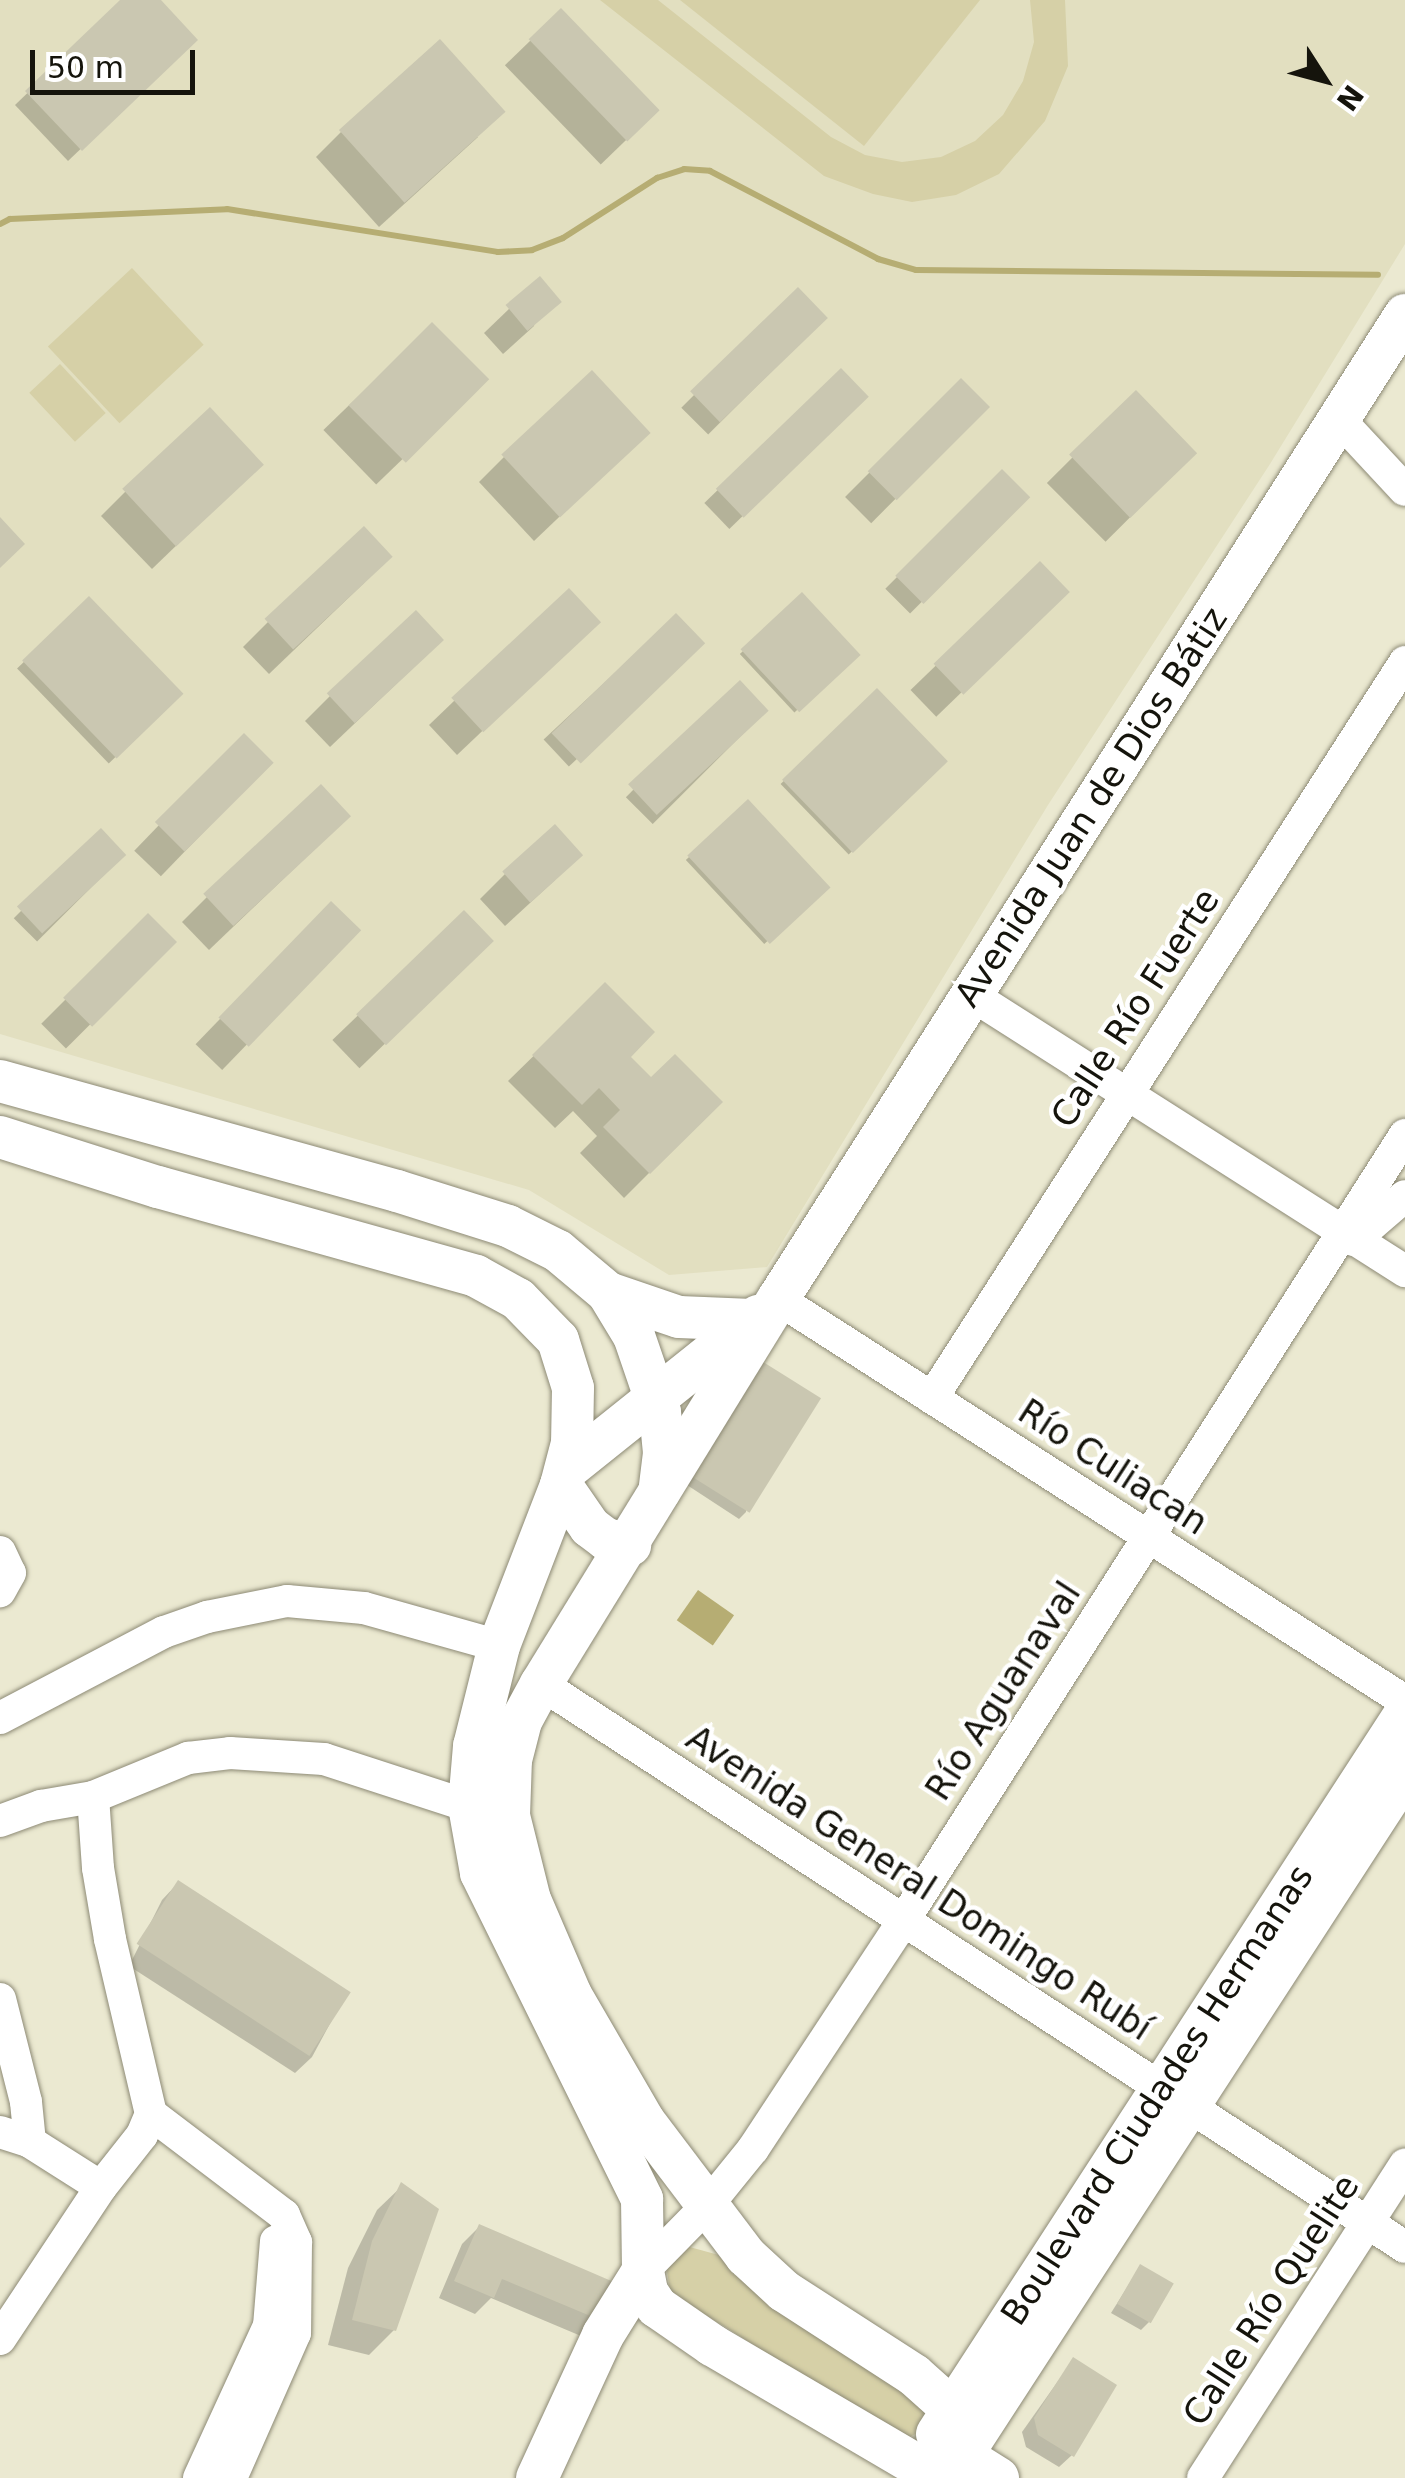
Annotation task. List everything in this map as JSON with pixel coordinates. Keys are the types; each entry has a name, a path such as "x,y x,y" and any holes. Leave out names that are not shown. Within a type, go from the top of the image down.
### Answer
{"main road":[{"name":"Avenida Juan de Dios Bátiz","path":"952,2410 914,2375 784,2291 746,2256 644,2121 571,1996 515,1854 508,1816 510,1760 521,1721 541,1684 630,1545 765,1310 1405,315"},
{"path":"0,1080 397,1191 508,1226 558,1251 608,1293 634,1336 656,1396 664,1453 658,1497"},
{"path":"0,1136 194,1197 432,1263 495,1286 538,1316 568,1363 574,1417 564,1477 499,1646 474,1746 468,1806 481,1873 642,2199 643,2271 648,2292 671,2320 935,2469 998,2478"},
{"path":"608,1293 679,1317 765,1310"},
{"name":"Avenida Juan de Dios Bátiz","path":"564,1477 656,1396 765,1310"},
{"path":"564,1477 590,1527 606,1539 630,1545"},
{"name":"Boulevard Ciudades Hermanas","path":"935,2469 1175,2096 1405,1714"},
{"name":"Boulevard Ciudades Hermanas","path":"935,2469 952,2410 1405,1773"},
{"path":"537,2478 603,2335 643,2271"}],"street":[{"path":"1338,418 1405,490"},
{"name":"Calle Río Fuerte","path":"932,1398 1405,662"},
{"path":"970,994 1405,1271"},
{"name":"Río Aguanaval","path":"643,2271 706,2207 752,2149 1349,1236 1405,1135"},
{"path":"1349,1236 1405,1196"},
{"name":"Río Culiacan","path":"765,1310 932,1398 1405,1702"},
{"path":"0,1552 10,1573 0,1591"},
{"path":"0,1718 164,1632 207,1617 288,1601 364,1608 499,1646"},
{"name":"Avenida General Domingo Rubí","path":"541,1684 902,1923 1405,2247"},
{"path":"0,1822 41,1806 94,1796 156,1768 230,1752 324,1759 468,1806"},
{"path":"0,2339 101,2187 142,2135 150,2114 107,1921 98,1868 94,1796"},
{"path":"0,1999 26,2102 15,2137 101,2187"},
{"path":"150,2114 273,2206 292,2227 296,2242 296,2332 231,2478"},
{"name":"Calle Río Quelite","path":"1203,2478 1405,2164"},
{"path":"199,2478 268,2326 277,2248 273,2206"}],"shaded area":[{"path":"0,0 1405,0 1405,244 1270,464 1048,805 767,1267 669,1275 529,1190 0,1034"},
{"path":"600,0 658,0 831,137 865,155 902,162 941,157 975,141 1003,115 1023,81 1034,42 1030,0 1065,0 1068,66 1045,121 999,174 956,195 912,202 873,194 824,176"},
{"path":"680,0 980,0 864,146"},
{"path":"132,268 204,345 120,423 48,346"},
{"path":"60,364 106,413 75,442 29,393"},
{"path":"698,1590 734,1615 713,1646 677,1620"},
{"path":"686,2246 726,2257 874,2364 929,2415 923,2430 902,2441 724,2326 671,2297 666,2265"}],"building":[{"path":"120,0 161,0 198,40 82,151 25,91"},
{"path":"561,8 660,110 627,141 529,39"},
{"path":"440,39 506,112 405,203 339,130"},
{"path":"540,276 562,302 527,331 506,305"},
{"path":"798,287 828,318 720,422 690,391"},
{"path":"432,322 489,379 406,463 349,405"},
{"path":"841,368 869,397 744,518 716,489"},
{"path":"592,370 651,433 560,517 501,455"},
{"path":"961,378 990,407 897,500 868,471"},
{"path":"1136,390 1197,453 1130,518 1069,455"},
{"path":"210,407 264,465 176,547 122,489"},
{"path":"1002,469 1030,497 924,604 895,576"},
{"path":"0,517 25,544 0,568"},
{"path":"364,526 393,557 293,649 265,619"},
{"path":"1040,561 1070,592 963,695 934,664"},
{"path":"569,588 601,622 483,732 451,698"},
{"path":"802,592 861,655 799,712 741,649"},
{"path":"89,596 183,694 117,758 22,661"},
{"path":"416,610 444,640 355,723 327,693"},
{"path":"676,613 705,643 581,763 552,733"},
{"path":"740,680 769,711 657,815 628,784"},
{"path":"877,688 948,761 853,853 782,780"},
{"path":"244,733 274,763 185,852 155,822"},
{"path":"321,784 351,816 233,926 203,894"},
{"path":"748,799 831,887 770,944 687,856"},
{"path":"555,824 583,855 530,903 502,872"},
{"path":"101,828 126,855 42,933 17,906"},
{"path":"331,901 361,930 249,1047 218,1018"},
{"path":"464,910 494,941 386,1045 356,1014"},
{"path":"148,913 177,942 92,1027 63,998"},
{"path":"605,982 655,1032 631,1057 651,1077 675,1054 723,1102 650,1174 603,1127 620,1110 599,1088 582,1105 532,1055"},
{"path":"760,1360 821,1398 750,1513 688,1474"},
{"path":"178,1880 351,1992 309,2056 137,1944"},
{"path":"401,2182 439,2209 396,2331 352,2320 372,2241"},
{"path":"479,2224 616,2283 600,2320 502,2279 494,2298 454,2281"},
{"path":"1140,2264 1174,2284 1151,2323 1117,2304"},
{"path":"1073,2357 1117,2385 1074,2457 1038,2435 1034,2418"}],"waterway":[{"path":"0,224 10,219 227,209 498,252 532,250 563,238 657,178 684,169 710,171 878,259 916,270 1378,275"}]}
